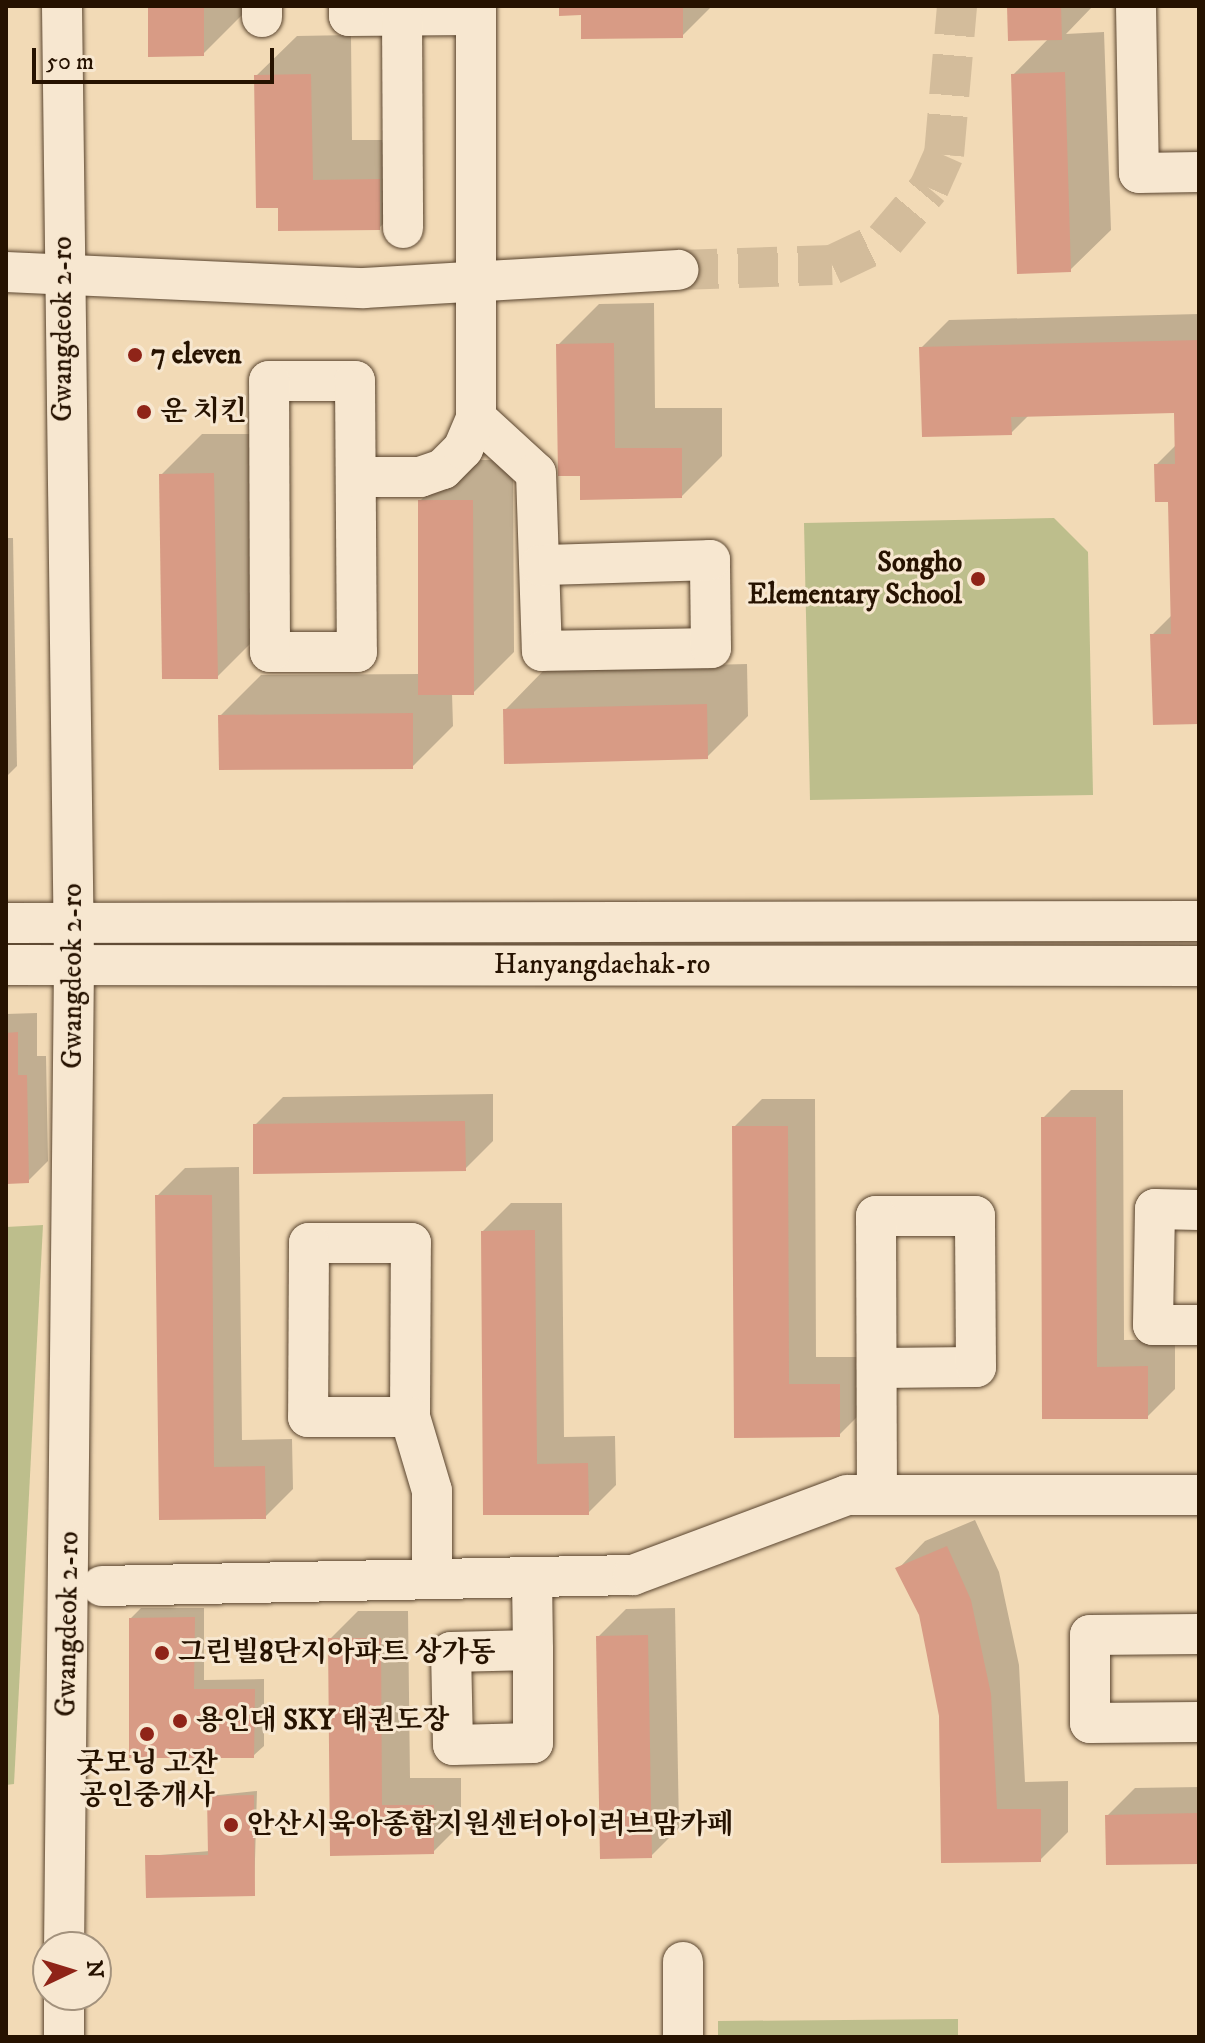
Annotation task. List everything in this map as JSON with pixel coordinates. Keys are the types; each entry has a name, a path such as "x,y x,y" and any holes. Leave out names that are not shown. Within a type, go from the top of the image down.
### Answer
{"street":[{"name":"Gwangdeok 2-ro","path":"62,6 62,273 74,964 64,1931"},
{"path":"349,6 349,16 474,10 476,418 463,449 443,469 420,477 356,477"},
{"path":"1136,6 1139,173 1199,172"},
{"path":"402,15 403,228"},
{"path":"6,272 364,288 678,270"},
{"path":"269,381 355,381 356,477 357,652 270,652 269,381"},
{"path":"476,418 536,473 542,651 711,648 710,560 540,565"},
{"name":"Hanyangdaehak-ro","path":"6,923 1199,921"},
{"name":"Hanyangdaehak-ro","path":"6,965 1199,966"},
{"path":"1199,1210 1155,1209 1153,1325 1199,1325"},
{"path":"410,1417 308,1417 309,1243 411,1243 410,1417 432,1491 432,1579"},
{"path":"877,1368 877,1495"},
{"path":"102,1586 633,1575 847,1495 1199,1495"},
{"path":"532,1577 533,1650"},
{"path":"1199,1634 1090,1635 1090,1723 1199,1722"},
{"path":"683,1962 683,2037"},
{"path":"64,2011 64,2037"}],"green space":[{"path":"1054,518 1088,552 1093,795 810,800 804,523"},
{"path":"43,1225 14,1784 6,1785 6,1227"},
{"path":"958,2019 958,2037 718,2037 718,2021"}],"building":[{"path":"148,6 204,6 204,56 148,57"},
{"path":"559,6 683,6 683,38 581,39 581,15 559,16"},
{"path":"1007,6 1061,6 1062,40 1008,41"},
{"path":"1065,72 1071,272 1017,274 1011,74"},
{"path":"311,74 313,180 380,179 380,230 278,231 278,208 256,208 254,75"},
{"path":"1199,340 1199,724 1153,725 1150,634 1171,634 1168,502 1155,502 1154,464 1175,464 1174,413 1011,417 1012,435 922,437 919,347"},
{"path":"614,343 615,448 682,448 682,498 580,500 580,476 558,476 556,344"},
{"path":"214,473 218,679 162,679 159,474"},
{"path":"418,500 473,500 474,695 418,695"},
{"path":"707,704 708,759 504,764 503,709"},
{"path":"413,713 413,769 219,770 218,715"},
{"path":"18,1032 18,1075 27,1075 29,1183 6,1184 6,1033"},
{"path":"1041,1117 1096,1117 1097,1367 1148,1366 1148,1419 1042,1419"},
{"path":"465,1121 466,1171 253,1174 253,1124"},
{"path":"732,1126 788,1126 789,1384 840,1384 840,1437 734,1438"},
{"path":"155,1195 212,1195 214,1467 265,1466 266,1519 159,1520"},
{"path":"535,1230 537,1464 588,1463 589,1515 483,1515 481,1231"},
{"path":"947,1546 971,1600 991,1694 997,1809 1041,1809 1041,1862 941,1863 939,1716 919,1615 895,1568"},
{"name":"그린빌8단지아파트 상가동","path":"195,1617 194,1689 255,1689 254,1758 129,1758 129,1618"},
{"path":"648,1635 652,1858 600,1859 596,1636"},
{"path":"328,1638 381,1638 382,1805 434,1805 434,1854 330,1856"},
{"name":"안산시육아종합지원센터아이러브맘카페","path":"254,1795 255,1896 146,1898 145,1855 208,1855 207,1796"},
{"path":"1199,1813 1199,1864 1106,1865 1105,1815"}],"tunnel":[{"path":"678,270 832,265 885,240 929,188 944,155 957,6"}],"place":[{"name":"7 eleven","path":"135,355"},
{"name":"운 치킨","path":"144,412"},
{"name":"Songho Elementary School","path":"978,579"},
{"name":"그린빌8단지아파트 상가동","path":"162,1653"},
{"name":"용인대 SKY 태권도장","path":"180,1721"},
{"name":"굿모닝 고잔 공인중개사","path":"147,1734"},
{"name":"안산시육아종합지원센터아이러브맘카페","path":"231,1825"}]}
